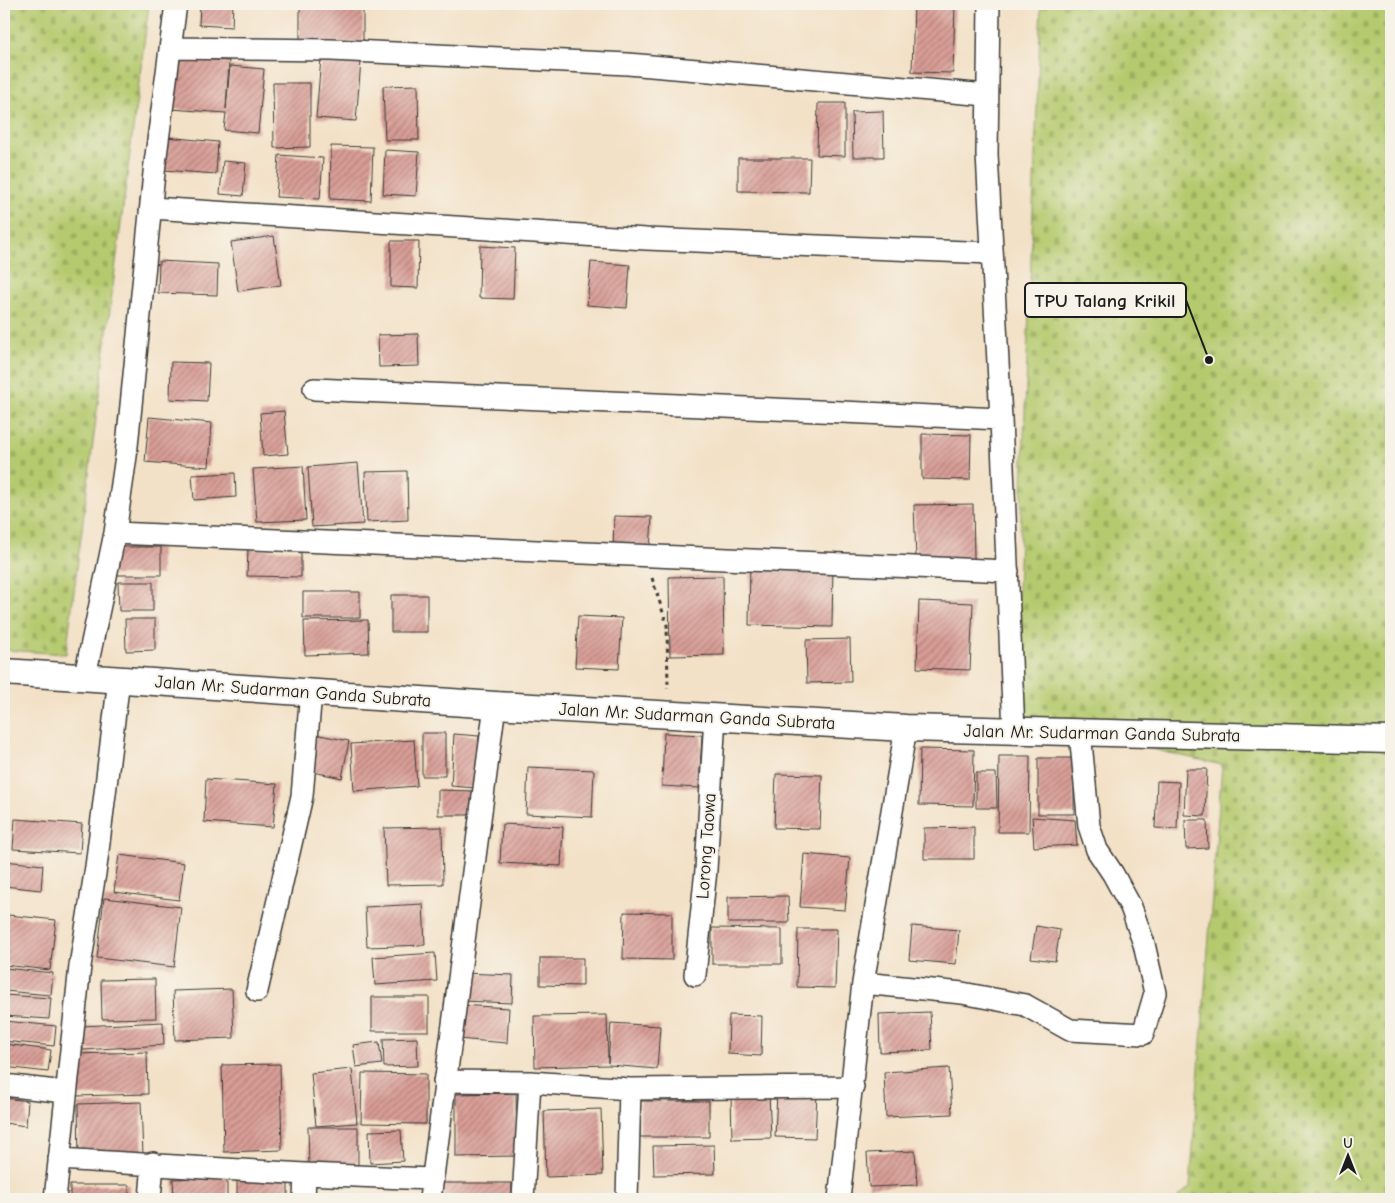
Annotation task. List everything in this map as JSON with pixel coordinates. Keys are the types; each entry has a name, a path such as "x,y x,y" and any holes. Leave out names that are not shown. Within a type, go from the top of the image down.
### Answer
{"street":[{"path":"85,676 114,533 126,456 164,86 172,48 176,4"},
{"path":"989,4 987,154 1001,419 1014,732"},
{"path":"172,48 341,50 628,64 987,95"},
{"path":"152,208 646,238 992,253"},
{"path":"314,389 1001,419"},
{"path":"114,533 1008,572"},
{"name":"Jalan Mr. Sudarman Ganda Subrata","path":"4,672 495,705 668,713 906,728 1391,740"},
{"path":"55,1199 65,1092 119,679"},
{"path":"257,991 302,796 310,692"},
{"path":"59,1159 153,1163 305,1174 430,1189 495,705"},
{"name":"Lorong Taowa","path":"696,975 706,870 715,716"},
{"path":"839,1199 853,1087 863,983 906,728"},
{"path":"863,983 962,993 1025,1005 1070,1030 1143,1034 1155,993 1144,944 1131,906 1097,850 1089,826 1080,732"},
{"path":"444,1081 530,1082 630,1090 853,1087"},
{"path":"523,1199 530,1082"},
{"path":"4,1085 65,1092"},
{"path":"627,1199 630,1090"},
{"path":"150,1199 153,1163"},
{"path":"304,1199 305,1174"}],"path":[{"path":"653,557 652,577 667,625 668,713"}],"green space":[{"path":"4,4 149,4 66,654 4,650"},
{"path":"1041,4 1391,4 1391,1199 1176,1199 1190,1187 1222,765 1013,717"}],"building":[{"path":"200,4 233,4 232,27 199,25"},
{"path":"300,4 363,4 363,43 300,42"},
{"path":"914,4 955,5 953,73 912,72"},
{"path":"175,57 229,61 226,109 230,66 264,69 258,133 224,130 226,113 171,109"},
{"path":"321,58 361,61 356,121 316,118"},
{"path":"273,83 310,83 310,147 274,148"},
{"path":"418,85 419,140 385,140 383,86"},
{"path":"818,103 845,103 845,156 817,155"},
{"path":"883,111 884,157 853,157 852,112"},
{"path":"166,137 218,142 216,174 163,170"},
{"path":"331,146 373,147 371,201 330,199"},
{"path":"385,150 419,152 416,196 383,194"},
{"path":"279,155 323,158 320,199 276,197"},
{"path":"738,158 810,158 809,192 738,191"},
{"path":"223,161 246,163 243,196 220,194"},
{"path":"274,236 281,285 238,291 231,242"},
{"path":"391,241 419,241 418,288 391,287"},
{"path":"480,246 515,248 513,299 479,298"},
{"path":"159,261 218,264 217,295 158,293"},
{"path":"591,262 630,265 627,308 587,305"},
{"path":"418,334 419,366 379,367 378,335"},
{"path":"171,362 209,363 207,401 170,399"},
{"path":"284,411 288,454 263,456 260,413"},
{"path":"149,417 212,423 209,467 145,462"},
{"path":"922,434 971,435 970,480 922,479"},
{"path":"358,463 363,524 312,527 308,467"},
{"path":"303,466 306,520 257,522 253,469"},
{"path":"407,471 408,520 367,522 365,472"},
{"path":"235,473 236,497 194,500 192,475"},
{"path":"973,504 974,559 916,560 914,505"},
{"path":"614,516 652,517 650,552 613,551"},
{"path":"112,547 161,547 161,575 112,575"},
{"path":"248,549 301,550 301,577 247,576"},
{"path":"750,563 833,564 832,627 749,625"},
{"path":"723,576 724,655 670,656 669,577"},
{"path":"118,582 153,582 153,611 119,611"},
{"path":"303,592 360,592 360,618 303,618"},
{"path":"391,595 427,595 427,632 391,632"},
{"path":"919,601 973,603 970,670 917,668"},
{"path":"578,616 622,618 619,669 575,667"},
{"path":"125,619 155,619 155,650 126,651"},
{"path":"368,620 369,653 305,655 304,621"},
{"path":"850,639 851,682 807,683 806,640"},
{"path":"422,733 445,733 445,776 422,776"},
{"path":"664,733 702,735 699,788 662,786"},
{"path":"315,734 349,741 342,778 308,771"},
{"path":"454,734 479,736 476,788 451,786"},
{"path":"414,740 417,786 354,791 351,744"},
{"path":"920,749 974,750 973,806 919,805"},
{"path":"999,756 1030,756 1029,832 998,832"},
{"path":"1038,758 1074,758 1074,814 1038,814"},
{"path":"528,767 594,770 592,817 526,814"},
{"path":"1186,769 1207,769 1205,816 1184,815"},
{"path":"976,773 996,773 997,808 976,808"},
{"path":"776,774 822,775 820,829 774,828"},
{"path":"206,779 277,784 273,827 204,822"},
{"path":"1157,781 1179,782 1177,829 1155,828"},
{"path":"438,790 473,791 472,815 438,815"},
{"path":"1032,817 1075,820 1077,845 1034,847"},
{"path":"15,819 82,824 80,853 13,849"},
{"path":"1185,820 1207,820 1208,848 1186,849"},
{"path":"502,824 563,827 561,866 500,863"},
{"path":"442,827 443,884 386,885 384,828"},
{"path":"974,827 974,859 924,859 924,828"},
{"path":"804,854 850,858 845,910 800,907"},
{"path":"119,855 184,863 179,900 114,892"},
{"path":"4,861 43,865 41,890 4,886"},
{"path":"788,896 789,923 728,923 728,897"},
{"path":"104,898 181,907 174,967 97,958"},
{"path":"423,904 425,945 367,947 365,907"},
{"path":"624,912 672,913 672,960 623,959"},
{"path":"8,915 56,920 50,970 4,965"},
{"path":"912,926 959,930 956,964 909,960"},
{"path":"1036,926 1060,930 1055,961 1031,958"},
{"path":"712,928 782,929 782,964 712,964"},
{"path":"798,929 837,929 835,988 797,987"},
{"path":"435,953 437,981 375,985 373,957"},
{"path":"540,958 583,958 583,986 540,985"},
{"path":"4,968 53,973 51,995 4,991"},
{"path":"463,973 513,975 512,1003 462,1001"},
{"path":"155,979 156,1018 102,1019 101,980"},
{"path":"232,989 234,1038 175,1040 173,991"},
{"path":"4,995 51,998 49,1019 4,1016"},
{"path":"372,997 429,997 429,1031 372,1031"},
{"path":"459,1005 509,1008 507,1043 457,1039"},
{"path":"930,1012 932,1050 880,1052 879,1014"},
{"path":"607,1015 608,1063 611,1023 660,1026 657,1069 609,1065 535,1067 534,1016"},
{"path":"729,1015 762,1016 761,1056 728,1054"},
{"path":"4,1021 56,1026 54,1046 4,1041"},
{"path":"163,1022 164,1045 83,1050 82,1026"},
{"path":"417,1038 418,1066 384,1067 383,1039"},
{"path":"379,1042 382,1064 356,1067 353,1045"},
{"path":"4,1044 51,1050 48,1072 4,1067"},
{"path":"147,1052 148,1094 76,1096 75,1054"},
{"path":"280,1064 282,1150 224,1152 222,1065"},
{"path":"949,1068 952,1114 886,1117 884,1072"},
{"path":"352,1069 357,1123 316,1126 311,1073"},
{"path":"362,1073 426,1074 426,1124 361,1123"},
{"path":"777,1091 817,1092 815,1138 775,1137"},
{"path":"516,1093 517,1156 456,1157 456,1094"},
{"path":"769,1094 771,1138 732,1139 731,1095"},
{"path":"4,1098 28,1101 26,1126 4,1123"},
{"path":"640,1101 709,1101 709,1137 640,1137"},
{"path":"141,1102 143,1156 79,1158 78,1104"},
{"path":"601,1109 603,1175 546,1177 544,1111"},
{"path":"308,1127 358,1127 358,1166 309,1167"},
{"path":"401,1130 403,1161 370,1163 369,1131"},
{"path":"714,1145 715,1174 654,1175 653,1146"},
{"path":"915,1151 917,1185 869,1187 867,1153"},
{"path":"237,1175 288,1175 288,1199 237,1199"},
{"path":"227,1177 227,1199 174,1199 173,1179"},
{"path":"441,1183 512,1183 512,1199 441,1199"},
{"path":"70,1185 129,1185 129,1199 70,1199"}],"place":[{"name":"TPU Talang Krikil","path":"1209,360"}]}
